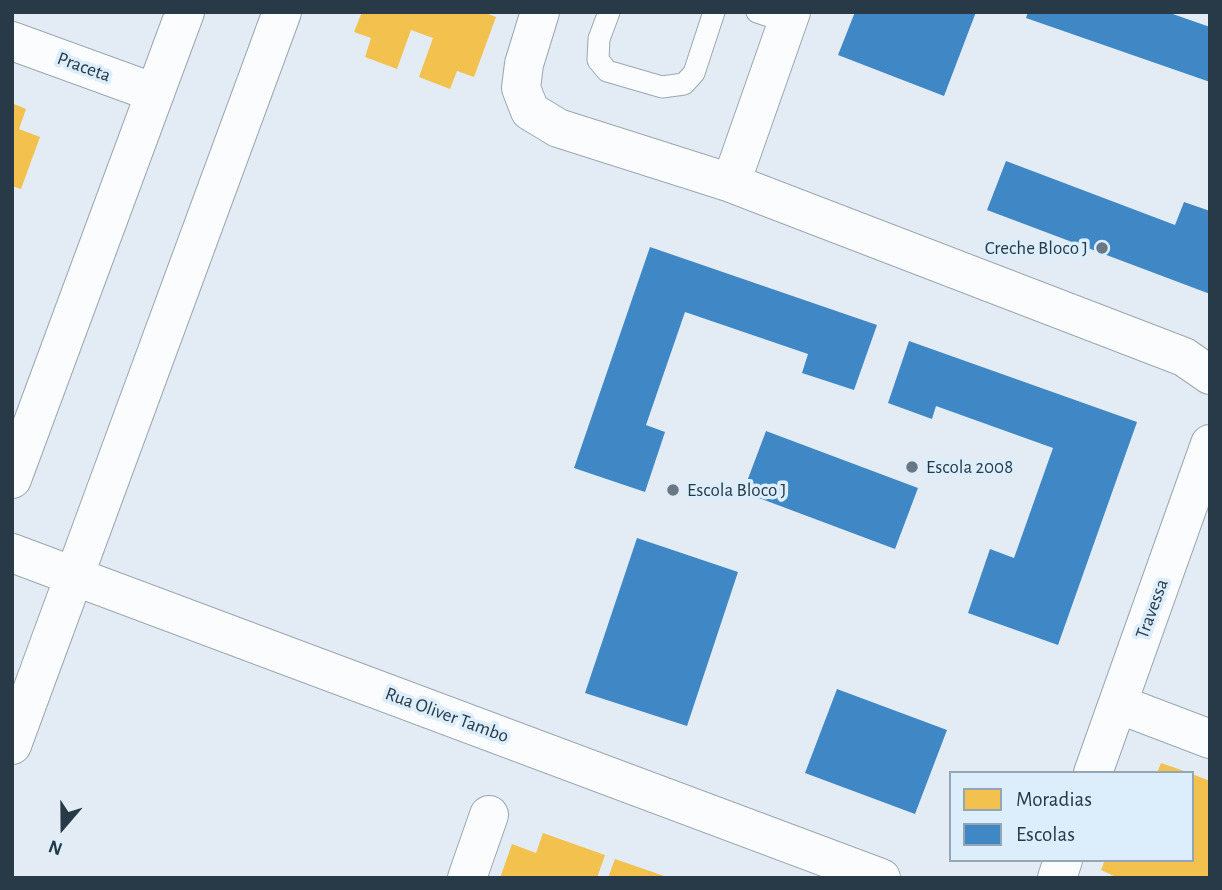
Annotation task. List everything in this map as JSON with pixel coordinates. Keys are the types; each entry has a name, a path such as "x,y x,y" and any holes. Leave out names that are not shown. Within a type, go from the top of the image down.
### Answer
{"street":[{"path":"12,479 185,12"},
{"path":"12,745 282,12"},
{"path":"540,12 524,64 521,88 530,111 558,128 731,183 1184,357 1210,375"},
{"path":"731,183 779,15"},
{"name":"Praceta","path":"12,41 155,93"},
{"name":"Travessa","path":"1094,771 1206,468"},
{"name":"Rua Oliver Tambo","path":"12,553 881,878"},
{"path":"1118,704 1210,738"},
{"path":"467,878 489,815"}],"lane":[{"path":"609,12 599,39 598,60 607,71 662,87 684,84 694,73 714,12"}],"building: Moradias":[{"path":"362,12 483,12 496,17 474,77 457,71 450,89 419,77 433,38 411,30 397,69 365,57 371,38 354,32"},
{"path":"12,103 26,109 19,129 40,137 21,189 12,186"},
{"path":"1161,763 1184,771 1158,771"},
{"path":"1194,775 1210,781 1210,878 1118,878 1101,870 1104,862 1194,862"},
{"path":"543,833 605,855 597,878 500,878 512,844 536,853"},
{"path":"615,859 667,877 667,878 608,878"}],"building: Escolas":[{"path":"855,12 976,12 944,96 838,55"},
{"path":"1028,12 1167,12 1210,27 1210,82 1026,18"},
{"path":"1006,161 1175,225 1184,202 1210,211 1210,294 987,210"},
{"path":"650,247 877,325 854,390 802,373 808,354 685,312 646,425 665,432 645,492 574,468"},
{"path":"909,341 1137,422 1058,645 968,613 990,549 1014,558 1053,448 936,406 932,419 888,403"},
{"path":"766,431 918,488 895,549 743,492"},
{"path":"637,538 738,572 687,726 585,693"},
{"path":"837,689 947,730 915,814 805,773"}],"place":[{"name":"Creche Bloco J","path":"1102,248"},
{"name":"Escola 2008","path":"912,467"},
{"name":"Escola Bloco J","path":"673,490"}]}
